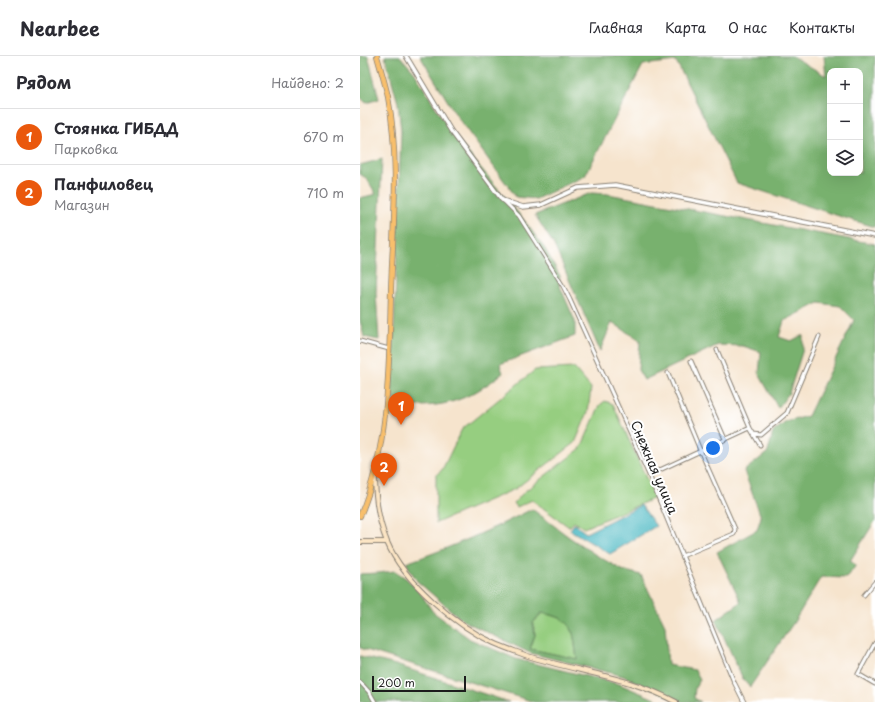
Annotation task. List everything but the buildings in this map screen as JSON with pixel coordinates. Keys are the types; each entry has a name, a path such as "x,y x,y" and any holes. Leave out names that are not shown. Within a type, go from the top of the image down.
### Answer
{"main road":[{"path":"360,516 375,474 382,441 386,404 389,348 394,201 394,152 388,98 377,56"},
{"path":"375,474 377,511 387,542 396,559 414,583 435,603 458,621 494,642 529,656 622,679 676,702"},
{"path":"360,542 387,542"}],"street":[{"path":"406,56 451,130 502,200 523,207 535,206 553,200 578,188 615,186 875,236"},
{"name":"Снежная улица","path":"502,200 519,216 563,286 649,475 734,682 744,702"},
{"path":"754,434 761,435 787,413 819,337"},
{"path":"360,341 389,348"},
{"path":"717,350 750,428 760,445"},
{"path":"691,361 725,439"},
{"path":"668,374 735,529 734,534 682,556"},
{"path":"649,475 750,428"},
{"path":"360,501 366,502"},
{"path":"864,595 875,582"},
{"path":"875,643 858,674 875,684"},
{"path":"360,682 370,693 375,702"}],"green space":[{"path":"360,56 368,56 379,99 366,103 360,97"},
{"path":"385,56 400,56 414,72 451,132 524,220 545,249 560,276 559,284 575,321 575,336 500,364 503,373 484,387 474,393 444,404 413,407 398,405 395,404 392,391 401,131 398,103"},
{"path":"420,56 792,56 826,76 824,56 875,56 875,227 737,183 676,61 643,65 585,176 536,199 516,197 458,118"},
{"path":"382,159 376,293 379,340 364,337 360,320 360,198 376,194 367,179 360,174 360,165"},
{"path":"591,193 608,194 875,244 875,521 850,561 856,565 847,578 821,577 794,622 750,687 743,679 716,620 741,602 717,552 757,530 761,517 744,471 768,452 773,432 786,422 808,416 854,320 840,306 819,303 784,321 779,337 791,341 803,335 803,349 789,393 778,408 759,374 761,352 743,346 718,345 644,380 638,370 640,341 612,322 600,351 554,245 535,215"},
{"path":"574,368 591,388 588,412 575,443 515,489 436,523 436,475 442,470 462,429 535,370"},
{"path":"605,401 613,404 655,498 584,528 574,522 569,527 532,500 517,507 514,503 524,492 581,448 600,405"},
{"path":"532,509 596,555 622,570 641,575 665,625 668,665 695,670 700,679 695,688 694,698 701,702 683,702 623,676 530,653 462,620 417,581 406,563 454,545","holes":["541,613 560,618 570,627 573,633 577,659 530,649 535,635 533,623"]},
{"path":"395,571 407,579 421,594 433,612 470,639 516,659 619,684 662,702 534,702 360,648 360,574"},
{"path":"542,613 562,619 571,627 577,659 530,649 535,635 533,623"},
{"path":"360,656 396,665 509,702 360,702"}],"water":[{"path":"641,505 656,526 610,554 570,530 574,524 586,533"}],"place":[{"name":"Стоянка ГИБДД","path":"401,425"},
{"name":"Панфиловец","path":"384,486"}]}
